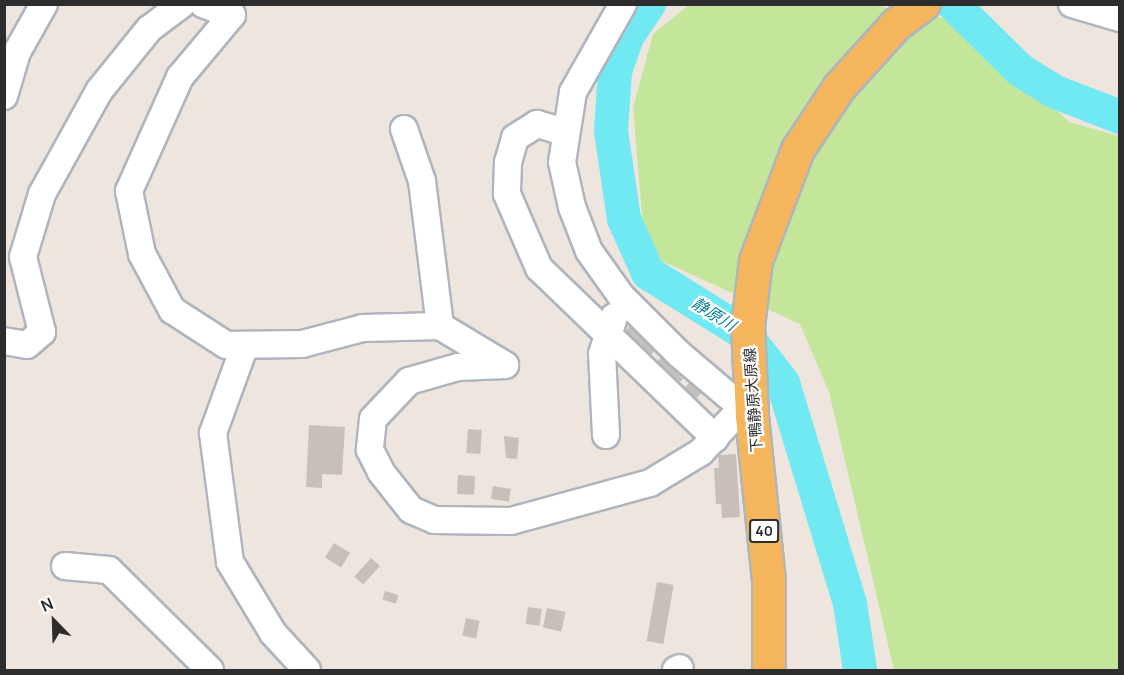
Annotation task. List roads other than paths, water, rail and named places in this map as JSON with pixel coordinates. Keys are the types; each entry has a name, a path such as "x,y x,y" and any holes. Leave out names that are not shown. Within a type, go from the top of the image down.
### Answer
{"main road":[{"name":"下鴨静原大原線","path":"769,670 769,581 749,405 748,326 756,261 798,150 838,88 896,25 924,4"}],"street":[{"path":"4,96 17,52 44,4"},
{"path":"4,341 27,345 42,332 14,249 42,194 99,92 149,29 182,4"},
{"path":"203,4 232,15 180,77 129,191 141,254 172,310 226,345 302,344 363,328 440,326 505,365 458,367 409,381 373,419 370,450 381,472 411,510 434,520 511,521 650,483 701,452 749,405 679,354 621,296 589,251 572,207 562,162 564,132 573,92 623,4"},
{"path":"1072,4 1119,18"},
{"path":"564,132 537,124 515,138 507,194 539,268 562,295 609,332 715,438"},
{"path":"404,129 422,181 440,326"},
{"path":"606,435 602,354 621,296"},
{"path":"245,345 213,433 230,562 273,633 307,670"},
{"path":"65,566 109,570 210,670"}],"waterway":[{"name":"静原川","path":"649,4 627,37 615,71 611,131 624,219 648,273 744,333 783,383 850,603 860,670"},
{"name":"静原川","path":"953,4 1020,70 1053,91 1120,117"}]}
